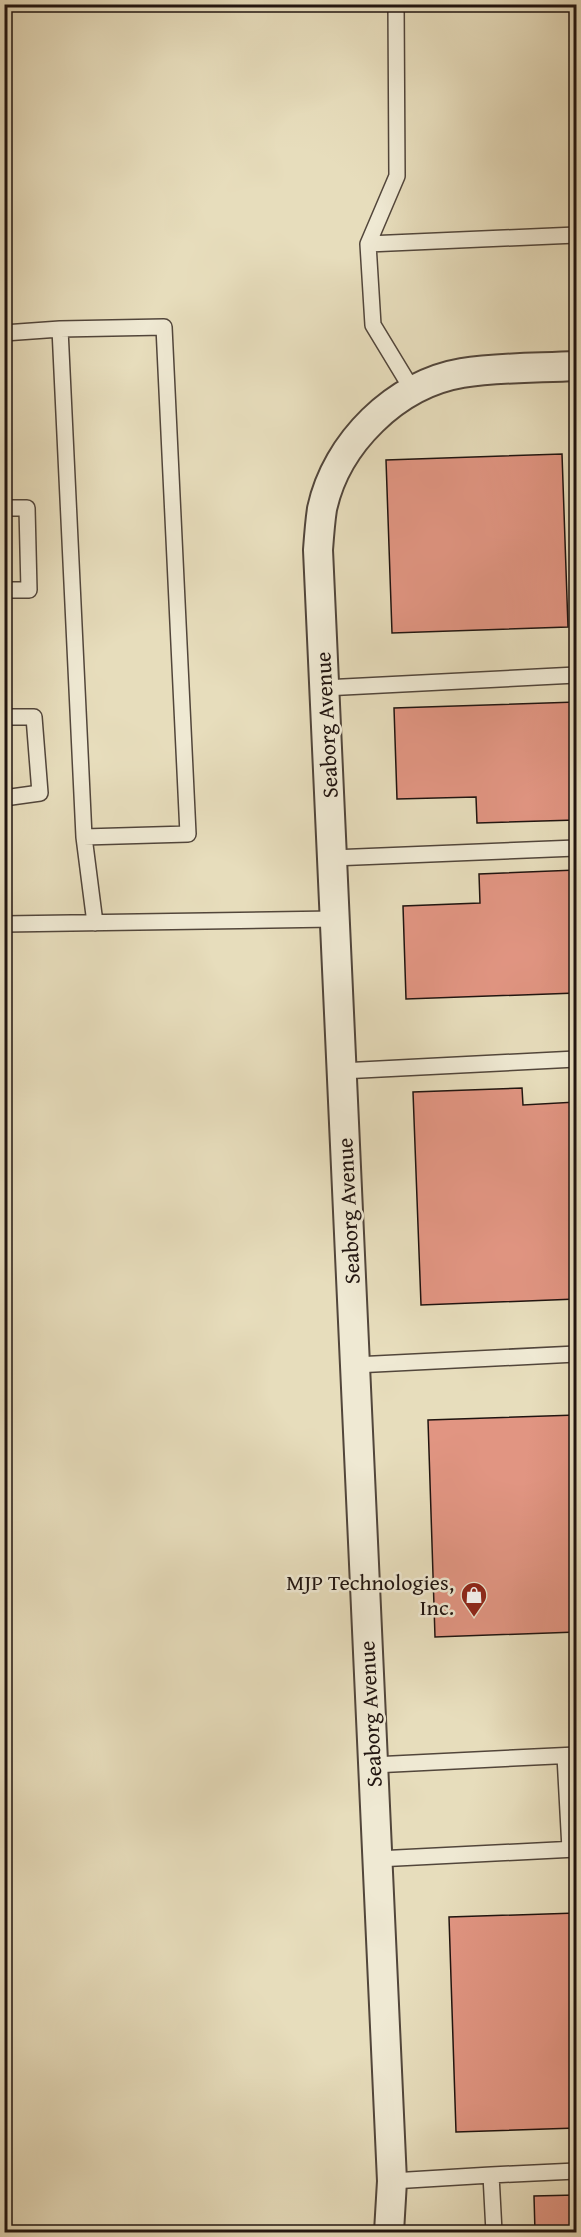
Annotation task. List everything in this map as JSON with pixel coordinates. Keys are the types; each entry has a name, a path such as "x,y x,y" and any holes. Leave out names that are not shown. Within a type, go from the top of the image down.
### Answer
{"street":[{"name":"Seaborg Avenue","path":"389,2232 392,2181 318,550 322,508 337,468 360,433 391,404 413,391 460,373 576,366"}],"lane":[{"path":"396,4 397,176 368,244 373,325 413,391"},
{"path":"368,244 576,235"},
{"path":"4,333 60,329 164,327 188,834 84,837"},
{"path":"60,329 84,837 95,923"},
{"path":"4,508 27,508 29,590 4,590"},
{"path":"324,688 576,675"},
{"path":"4,717 34,717 40,794 4,798"},
{"path":"332,858 576,848"},
{"path":"4,924 334,918"},
{"path":"341,1071 576,1059"},
{"path":"355,1365 576,1354"},
{"path":"372,1765 571,1755 573,1849 377,1859"},
{"path":"392,2181 576,2171"},
{"path":"491,2175 494,2232"}],"building":[{"path":"562,454 568,627 392,633 386,460"},
{"path":"576,702 576,820 477,823 476,797 397,799 394,708"},
{"path":"5,721 7,764 4,764"},
{"path":"576,870 576,993 406,999 403,906 480,903 479,874"},
{"path":"522,1088 523,1105 576,1102 576,1299 421,1305 413,1092"},
{"path":"576,1415 576,1632 435,1637 428,1420"},
{"path":"576,1913 576,2128 456,2132 449,1917"},
{"path":"576,2195 576,2232 535,2232 534,2196"}],"place":[{"name":"MJP Technologies, Inc.","path":"474,1618"}]}
